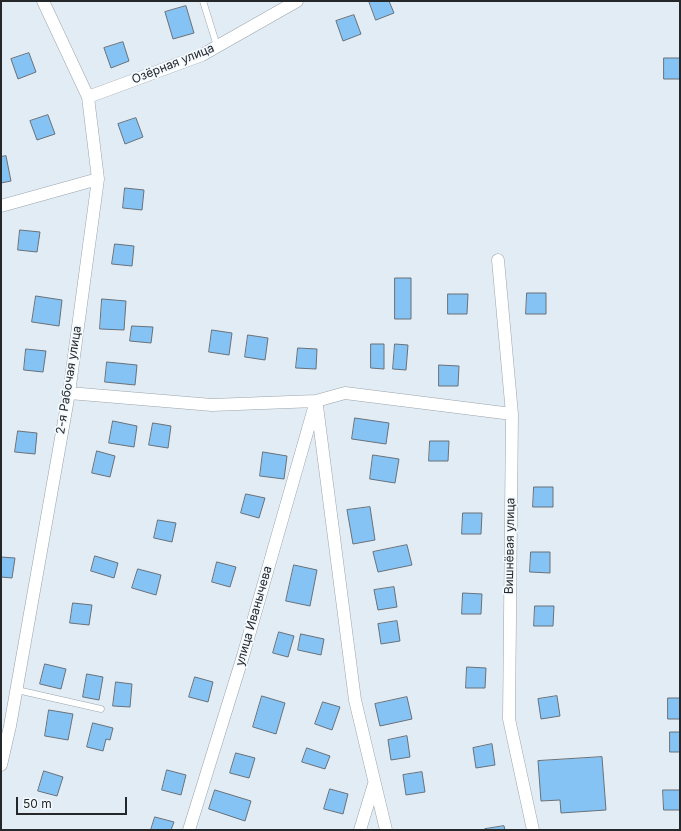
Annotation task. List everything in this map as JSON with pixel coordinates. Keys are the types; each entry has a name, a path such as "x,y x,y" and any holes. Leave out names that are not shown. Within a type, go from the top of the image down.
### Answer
{"street":[{"name":"2-я Рабочая улица","path":"1,765 10,726 68,393 98,179 88,97 43,1"},
{"name":"Озёрная улица","path":"88,97 202,55 297,1"},
{"path":"1,206 98,179"},
{"name":"Вишнёвая улица","path":"498,260 512,414 509,719 533,830"},
{"path":"68,393 212,405 316,401 345,393 512,414"},
{"path":"316,401 355,700 386,830"},
{"name":"улица Иванычева","path":"189,830 243,656 316,401"},
{"path":"360,830 374,783"}],"lane":[{"path":"203,1 217,46"},
{"path":"16,690 101,710"}],"building":[{"path":"369,1 389,1 394,13 376,20"},
{"path":"186,6 194,33 173,39 165,12"},
{"path":"354,15 361,34 343,41 336,21"},
{"path":"123,42 129,61 111,68 104,48"},
{"path":"29,53 36,72 18,79 11,59"},
{"path":"664,58 680,58 680,79 664,79"},
{"path":"48,115 55,134 37,140 30,121"},
{"path":"136,118 143,137 125,144 118,124"},
{"path":"6,156 11,181 1,183 1,157"},
{"path":"125,188 144,190 142,210 123,208"},
{"path":"20,230 40,232 37,252 18,250"},
{"path":"115,244 134,246 132,266 112,264"},
{"path":"395,278 411,278 411,319 395,319"},
{"path":"527,293 546,293 546,314 526,314"},
{"path":"448,294 468,294 467,314 448,314"},
{"path":"36,296 62,300 59,326 32,322"},
{"path":"102,299 126,301 124,330 100,329"},
{"path":"132,326 153,327 151,343 130,341"},
{"path":"212,330 232,333 229,355 209,352"},
{"path":"248,335 268,338 265,360 245,357"},
{"path":"371,344 384,344 384,369 371,368"},
{"path":"395,344 408,345 406,370 393,369"},
{"path":"298,348 317,349 316,369 296,368"},
{"path":"26,349 46,351 43,372 24,370"},
{"path":"107,362 137,365 135,385 105,382"},
{"path":"439,365 459,366 458,386 439,386"},
{"path":"355,418 389,423 386,444 352,439"},
{"path":"113,421 137,426 134,447 109,443"},
{"path":"153,423 171,426 168,448 149,445"},
{"path":"18,431 37,433 35,454 15,452"},
{"path":"430,441 449,441 448,461 429,461"},
{"path":"97,451 115,456 110,477 92,473"},
{"path":"263,452 287,456 284,479 260,476"},
{"path":"373,455 399,459 395,483 370,479"},
{"path":"534,487 553,487 553,507 533,507"},
{"path":"246,494 265,498 259,518 241,513"},
{"path":"370,507 375,540 353,544 347,510"},
{"path":"463,513 482,513 481,534 462,534"},
{"path":"158,520 176,523 172,542 154,538"},
{"path":"407,545 412,565 378,572 373,552"},
{"path":"531,552 550,552 550,573 530,572"},
{"path":"95,556 118,563 114,578 91,571"},
{"path":"1,557 15,558 12,578 1,577"},
{"path":"217,562 236,567 230,587 212,582"},
{"path":"294,565 317,570 310,606 286,601"},
{"path":"138,569 161,575 156,595 132,588"},
{"path":"394,587 397,607 378,610 374,590"},
{"path":"463,593 482,594 481,614 462,614"},
{"path":"73,603 92,605 89,625 70,623"},
{"path":"535,606 554,606 553,626 534,626"},
{"path":"397,621 400,641 381,644 378,624"},
{"path":"279,632 294,636 288,657 273,653"},
{"path":"301,634 324,639 321,655 298,650"},
{"path":"45,664 66,669 61,689 40,684"},
{"path":"467,667 486,668 485,688 466,688"},
{"path":"87,674 103,677 99,700 83,697"},
{"path":"195,677 213,682 208,702 189,697"},
{"path":"116,682 132,684 130,707 113,706"},
{"path":"262,696 285,703 276,734 253,727"},
{"path":"557,696 560,716 541,719 538,699"},
{"path":"407,697 412,719 380,726 375,704"},
{"path":"668,698 680,698 680,719 668,719"},
{"path":"323,702 340,707 332,730 315,724"},
{"path":"49,710 73,714 68,740 45,736"},
{"path":"93,723 113,728 110,740 106,739 103,751 87,747"},
{"path":"670,732 680,732 680,752 670,752"},
{"path":"407,736 410,757 391,760 388,740"},
{"path":"492,744 495,765 476,768 473,748"},
{"path":"307,748 330,756 325,769 302,762"},
{"path":"236,753 255,758 249,778 230,773"},
{"path":"602,757 606,810 561,813 560,800 541,801 538,761"},
{"path":"167,770 186,775 181,795 162,790"},
{"path":"44,771 63,777 57,796 38,791"},
{"path":"422,772 425,792 406,795 403,775"},
{"path":"330,789 348,794 343,814 324,809"},
{"path":"215,790 251,801 245,821 209,809"},
{"path":"663,790 680,790 680,810 664,810"},
{"path":"155,817 174,822 171,830 151,830"},
{"path":"504,826 505,830 485,829"}]}
